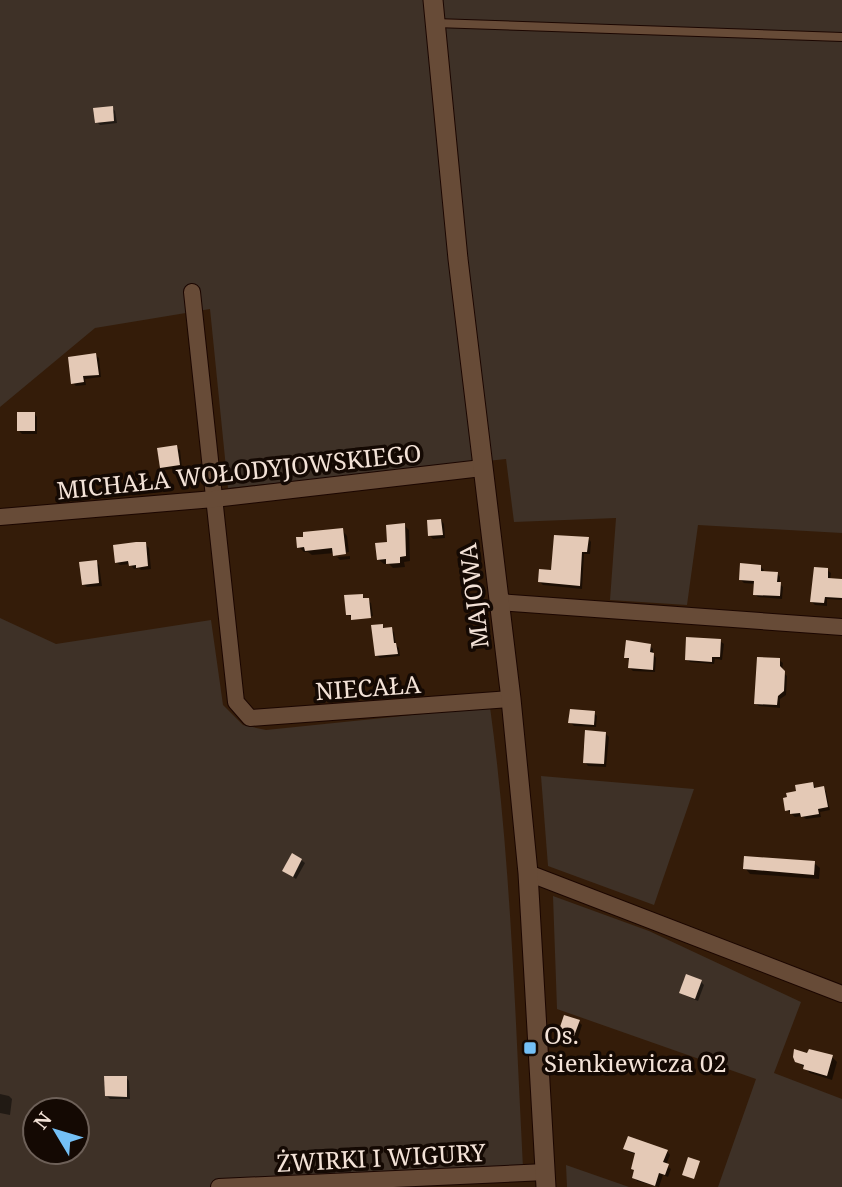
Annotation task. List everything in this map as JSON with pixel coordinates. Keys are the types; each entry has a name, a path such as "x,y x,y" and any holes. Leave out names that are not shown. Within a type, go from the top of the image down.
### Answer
{"street":[{"name":"MAJOWA","path":"433,0 458,260 528,873 546,1179"},
{"path":"192,292 214,499"},
{"name":"MICHAŁA WOŁODYJOWSKIEGO","path":"0,517 214,499 482,468"},
{"name":"NIECAŁA","path":"214,499 236,702 250,718 510,699"},
{"path":"499,602 842,626"},
{"path":"528,873 842,994"},
{"name":"ŻWIRKI I WIGURY","path":"219,1187 546,1179"}],"lane":[{"path":"435,23 842,37"}],"shaded area":[{"path":"0,0 842,0 842,533 698,525 687,605 610,600 616,518 514,522 506,459 228,488 210,309 95,328 0,407"},
{"path":"0,618 56,644 211,620 223,705 243,725 266,730 490,707 508,879 523,1168 364,1187 0,1187"},
{"path":"541,776 694,789 654,905 548,866"},
{"path":"553,896 649,931 801,1002 774,1073 842,1099 842,1187 718,1187 756,1079 557,1009"},
{"path":"566,1165 629,1187 567,1187"}],"building":[{"path":"113,106 114,121 95,123 93,108"},
{"path":"96,353 99,375 83,376 84,382 71,384 68,357"},
{"path":"17,412 35,412 35,431 17,431"},
{"path":"177,445 180,465 160,468 157,448"},
{"path":"441,519 443,535 428,536 427,520"},
{"path":"405,523 406,556 400,557 400,563 386,564 386,559 377,560 375,543 387,542 386,525"},
{"path":"343,528 346,554 333,556 332,548 305,551 304,547 297,548 296,537 303,537 303,532"},
{"path":"554,535 589,537 587,552 582,552 580,586 538,582 539,569 551,570"},
{"path":"146,542 148,566 136,568 136,565 129,566 128,561 115,563 113,545"},
{"path":"97,560 99,583 82,585 79,562"},
{"path":"740,563 761,565 761,571 778,572 777,582 781,582 780,596 753,595 754,581 739,580"},
{"path":"814,567 828,568 828,578 842,579 842,598 825,597 824,603 810,602"},
{"path":"363,594 363,598 369,598 371,618 351,620 351,615 346,615 344,595"},
{"path":"383,624 383,628 392,627 398,654 375,656 371,625"},
{"path":"686,637 721,639 720,657 712,657 712,662 685,660"},
{"path":"626,640 651,644 650,652 654,653 653,670 628,668 629,658 624,658"},
{"path":"757,657 780,658 780,666 785,671 784,691 778,696 777,705 754,704"},
{"path":"570,709 595,711 594,725 568,723"},
{"path":"585,730 606,732 604,764 583,763"},
{"path":"813,782 814,788 824,786 828,807 818,809 819,814 801,817 800,813 790,814 790,810 785,811 783,798 787,797 786,793 796,791 795,785"},
{"path":"292,853 302,859 293,877 282,871"},
{"path":"744,856 815,861 814,875 743,869"},
{"path":"686,974 702,980 695,999 679,993"},
{"path":"564,1015 580,1020 574,1036 559,1030"},
{"path":"794,1049 807,1053 809,1049 833,1055 827,1076 803,1069 804,1065 795,1062"},
{"path":"104,1076 127,1076 127,1097 105,1096"},
{"path":"628,1136 668,1150 663,1162 669,1164 665,1175 659,1173 655,1186 632,1178 635,1153 623,1149"},
{"path":"688,1157 700,1161 694,1179 682,1175"}],"place":[{"name":"Os. Sienkiewicza 02","path":"530,1048"}]}
